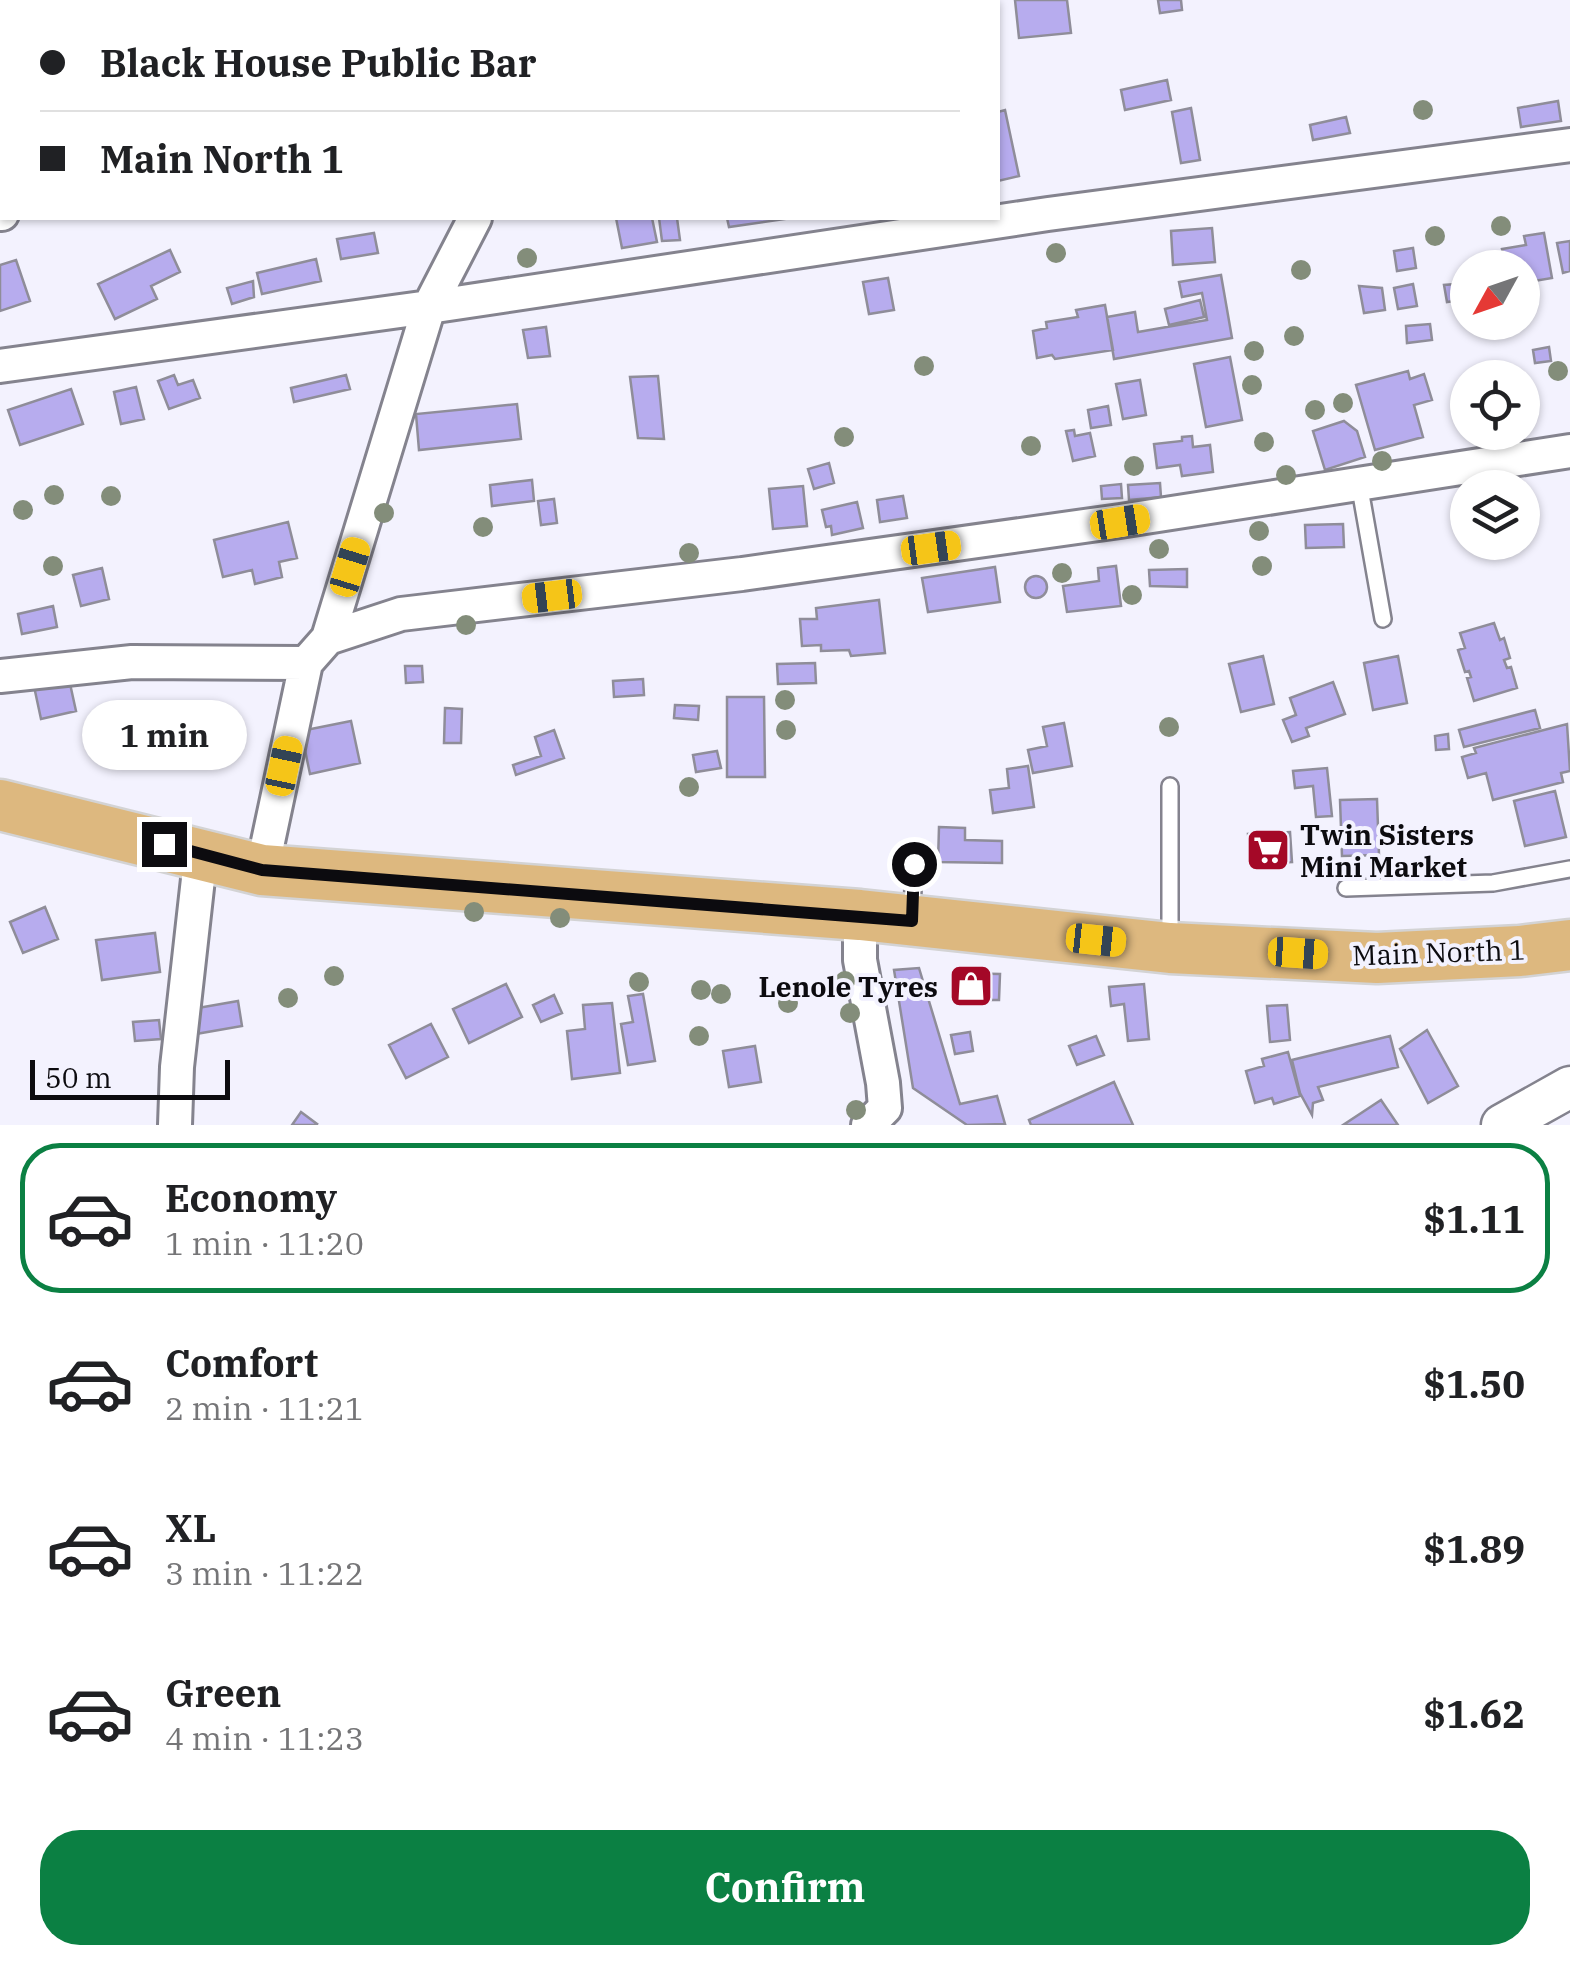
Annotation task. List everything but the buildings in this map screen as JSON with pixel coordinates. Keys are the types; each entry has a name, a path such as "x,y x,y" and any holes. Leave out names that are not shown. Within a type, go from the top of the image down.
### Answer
{"main road":[{"name":"Main North 1","path":"5,813 201,852 262,870 860,915 1170,948 1376,958 1570,945"}],"street":[{"path":"0,366 429,307 1048,214 1570,145"},
{"path":"262,870 306,663 328,638 429,307 474,220"},
{"path":"328,638 401,614 1120,522 1570,452"},
{"path":"0,676 132,662 306,663"},
{"path":"175,1125 176,1067 201,852"},
{"path":"860,915 860,960 884,1084 885,1108 868,1125"},
{"path":"1502,1125 1570,1087"}],"lane":[{"path":"1360,483 1383,619"},
{"path":"1170,786 1170,948"},
{"path":"912,921 914,864"},
{"path":"1346,888 1494,883 1570,870"}],"place":[{"name":"Twin Sisters Mini Market","path":"1268,850"},
{"name":"Lenole Tyres","path":"971,986"}],"route":[{"path":"164,844 262,870 582,892 912,921 914,864"}]}
